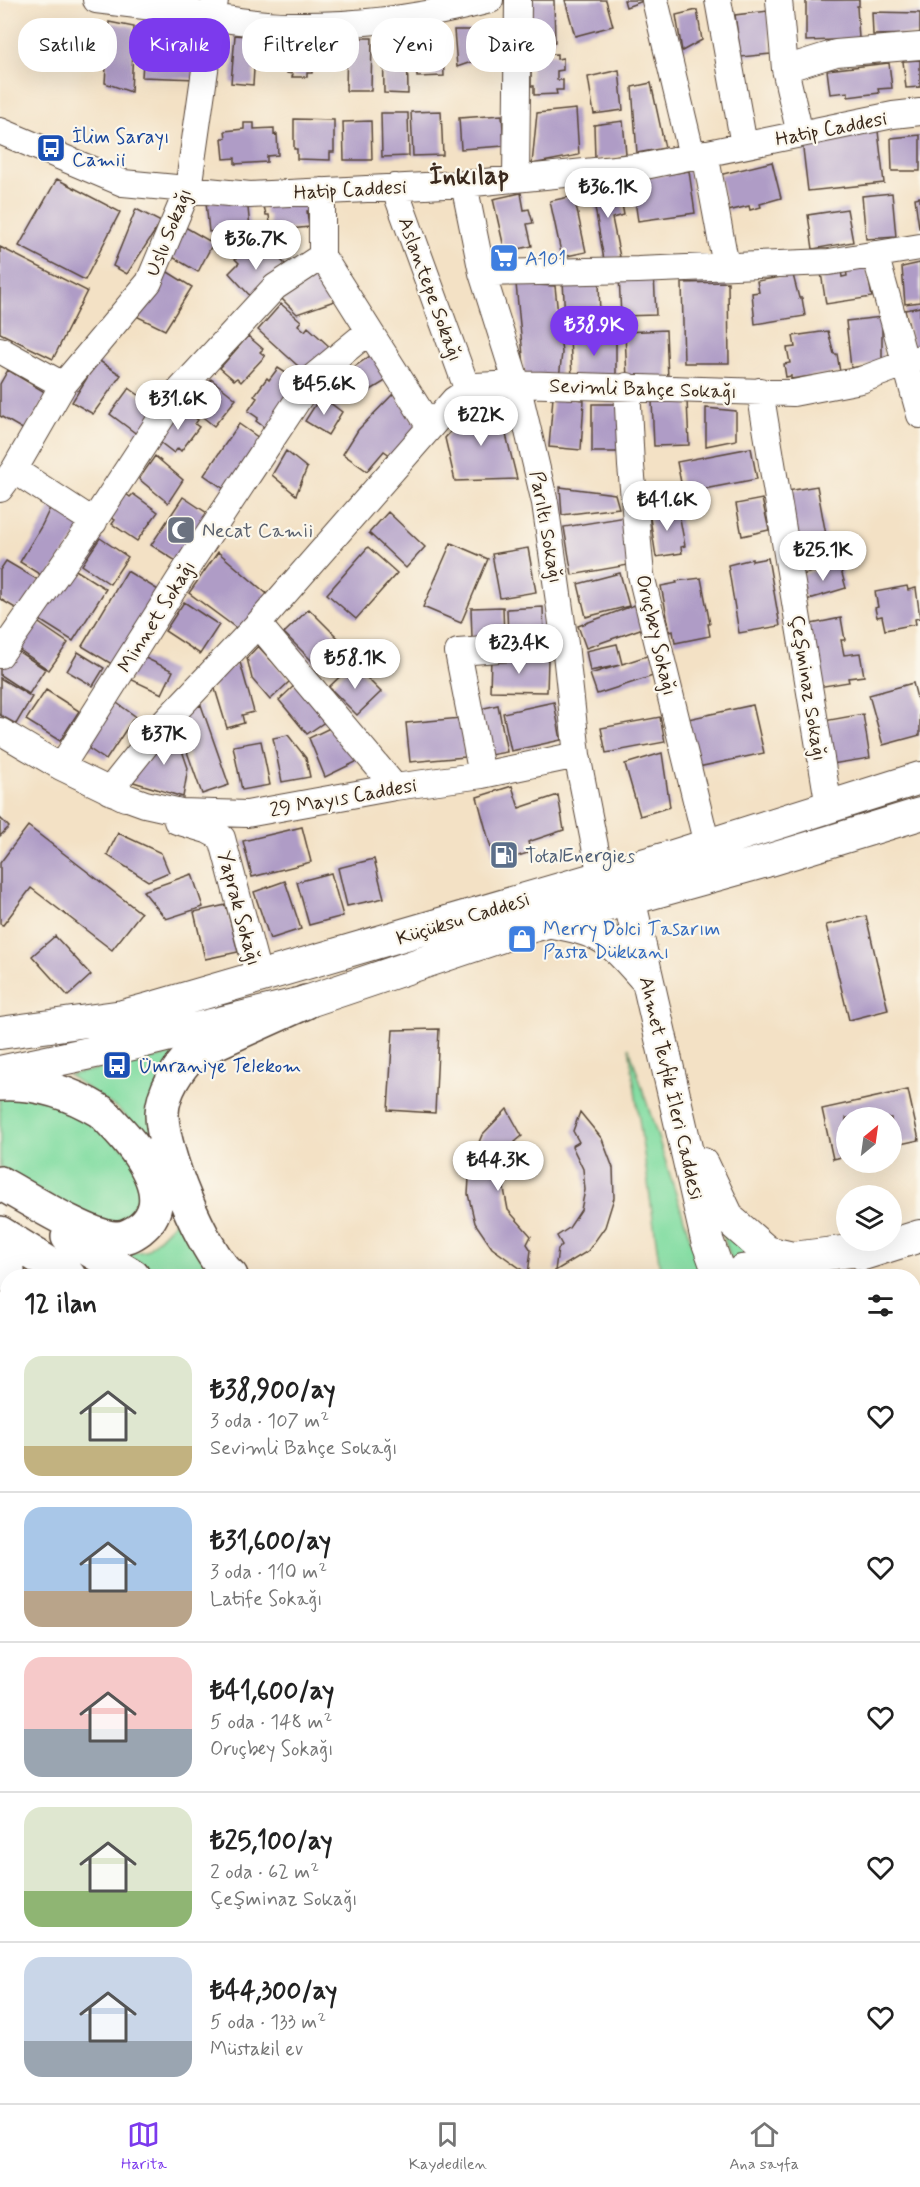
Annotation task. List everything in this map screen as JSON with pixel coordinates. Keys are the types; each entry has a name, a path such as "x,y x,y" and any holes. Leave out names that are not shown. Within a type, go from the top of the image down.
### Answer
{"highway":[{"path":"224,1269 206,1243 180,1182 167,1148 162,1111 171,1084 181,1065 193,1053 306,1002"},
{"path":"0,1084 37,1085 68,1094 102,1112 127,1139 146,1166 156,1198 151,1217 143,1226 131,1236 115,1238 94,1233 0,1183"},
{"path":"0,1191 46,1224 121,1269"},
{"path":"0,1233 58,1269"},
{"path":"0,1254 8,1269"}],"main road":[{"name":"Küçüksu Caddesi","path":"0,1033 123,1016 673,856 920,778"},
{"path":"548,922 766,861 920,814"},
{"path":"629,898 637,882 673,856"},
{"path":"548,922 591,894 601,877"},
{"name":"Ahmet Tevfik İleri Caddesi","path":"629,898 707,1240 717,1269"},
{"name":"Küçüksu Caddesi","path":"0,1072 137,1043 306,1002 548,922"},
{"path":"548,922 580,927 602,935 619,948 647,980"},
{"path":"676,1106 729,1218 767,1252 793,1258 850,1251"},
{"path":"902,1241 920,1236"},
{"path":"825,1269 873,1251"}],"street":[{"path":"96,0 170,9 214,9 290,26 364,12 458,8 490,0"},
{"path":"516,178 518,0"},
{"path":"655,0 726,266"},
{"path":"718,0 744,146"},
{"path":"779,0 785,69 800,134"},
{"name":"Uslu Sokağı","path":"7,479 63,385 149,282 188,189 214,9"},
{"path":"785,69 836,53 920,46"},
{"name":"Hatip Caddesi","path":"0,131 123,183 250,195 464,184 645,166 893,115 920,112"},
{"name":"Parıltı Sokağı","path":"464,184 482,273 517,384 545,503 566,644 577,755 601,877"},
{"name":"Aslantepe Sokağı","path":"394,187 468,391"},
{"path":"322,191 322,256 430,428"},
{"path":"482,273 829,262 920,247"},
{"path":"875,254 912,361 920,415"},
{"path":"0,656 94,522 179,391 275,287 322,256"},
{"name":"Minnet Sokağı","path":"61,767 193,558 313,377 369,331"},
{"path":"0,350 63,385"},
{"name":"Sevimli Bahçe Sokağı","path":"110,791 161,726 258,624 454,400 475,386 517,384 627,386 793,393 861,380 912,361"},
{"name":"Oruçbey Sokağı","path":"627,386 631,466 641,575 707,845"},
{"name":"Çeşminaz Sokağı","path":"760,391 829,807"},
{"path":"7,479 94,522"},
{"path":"258,624 396,787"},
{"path":"482,775 458,652 566,644"},
{"name":"29 Mayıs Caddesi","path":"0,731 61,767 110,791 161,815 207,830 222,838"},
{"name":"29 Mayıs Caddesi","path":"110,791 145,804 181,812 247,814 396,787 482,775 577,755"},
{"path":"222,838 232,821 247,814"},
{"name":"Yaprak Sokağı","path":"222,838 259,978"},
{"path":"740,1269 754,1267 759,1269"}],"green space":[{"path":"629,1047 700,1269 660,1269"},
{"path":"179,1053 160,1149 119,1110 68,1075"},
{"path":"0,1092 69,1104 138,1160 146,1209 124,1224 97,1225 0,1167"},
{"path":"179,1200 215,1269 151,1269 122,1254 146,1251 173,1224"},
{"path":"717,1216 811,1267 775,1269 770,1264 742,1255 732,1262"}],"building":[{"path":"530,0 554,0 554,18 530,18"},
{"path":"565,0 606,0 613,26 575,36"},
{"path":"624,0 646,0 626,7"},
{"path":"806,0 859,0 859,6 857,6 859,39 806,41"},
{"path":"697,10 702,40 682,51 676,15"},
{"path":"768,11 771,54 741,57 735,15"},
{"path":"872,12 920,13 920,34 873,35"},
{"path":"117,24 129,26 131,92 105,83 106,72 117,72"},
{"path":"454,30 466,30 466,64 457,67"},
{"path":"235,35 242,36 242,72 254,72 253,85 231,83"},
{"path":"359,38 371,38 371,91 346,91 346,72 359,72"},
{"path":"556,54 557,59 563,58 563,70 557,71 557,80 563,80 563,90 556,90 557,94 534,95 534,86 531,86 531,72 556,72"},
{"path":"920,60 920,87 906,88 903,61"},
{"path":"889,63 892,88 878,89 879,93 848,97 848,92 830,94 827,70"},
{"path":"619,70 623,110 594,114 588,77"},
{"path":"142,72 198,72 197,79 142,77"},
{"path":"312,72 307,73 307,77 292,77 293,74 287,73"},
{"path":"384,72 408,72 408,94 384,93"},
{"path":"417,72 444,72 444,76 417,77"},
{"path":"651,83 665,148 637,153 632,87"},
{"path":"576,109 579,155 532,164 537,113"},
{"path":"441,111 443,155 413,156 411,112"},
{"path":"381,113 408,113 409,156 382,157"},
{"path":"502,115 504,146 461,149 459,118"},
{"path":"294,119 334,120 334,152 330,152 330,160 297,159 297,149 294,149"},
{"path":"371,121 372,160 344,160 343,122"},
{"path":"623,121 626,154 595,159 594,125"},
{"path":"244,123 254,123 254,129 274,128 274,135 277,134 278,155 267,156 267,162 235,164 235,158 224,159 222,138 226,138 225,131 244,129"},
{"path":"878,131 884,183 808,191 802,140"},
{"path":"920,135 920,171 892,171 891,138"},
{"path":"772,162 781,198 760,204 761,207 750,210 749,206 728,211 719,175"},
{"path":"689,171 695,213 638,221 632,180"},
{"path":"57,179 120,212 85,280 19,246"},
{"path":"619,188 624,215 612,218 620,257 604,260 592,190"},
{"path":"521,193 524,210 529,209 533,223 527,224 532,246 505,252 493,199"},
{"path":"892,193 896,237 866,239 862,196"},
{"path":"574,196 586,252 562,257 550,201"},
{"path":"920,197 920,228 919,228 915,198"},
{"path":"247,198 250,228 209,232 206,202"},
{"path":"309,199 310,211 307,211 309,227 271,231 269,215 266,215 264,206"},
{"path":"136,209 161,222 127,274 113,266"},
{"path":"847,209 853,242 813,249 808,215"},
{"path":"185,227 213,243 198,272 169,255"},
{"path":"0,247 87,291 53,359 0,333"},
{"path":"260,250 267,257 273,252 285,264 252,298 229,273 239,263 235,259 242,252 246,256 250,252 254,257"},
{"path":"920,263 920,302 905,304 902,267"},
{"path":"866,265 872,297 826,304 821,273 841,270 842,277 847,276 846,269"},
{"path":"322,268 340,299 297,314 279,296"},
{"path":"163,269 192,287 165,330 136,316"},
{"path":"654,275 656,315 621,316 619,276"},
{"path":"793,275 799,298 802,298 805,316 755,324 752,293 759,292 757,281"},
{"path":"599,279 600,319 565,320 563,280"},
{"path":"728,282 729,363 684,363 682,283"},
{"path":"516,284 555,286 562,353 559,378 525,376"},
{"path":"281,304 301,321 298,325 305,331 308,327 331,348 307,374 258,330"},
{"path":"920,307 920,347 913,349 905,310"},
{"path":"882,317 882,362 851,368 846,321"},
{"path":"666,330 668,378 627,380 625,332"},
{"path":"828,331 834,354 837,354 840,372 791,379 791,376 786,377 784,364 790,363 787,348 795,347 793,336"},
{"path":"616,334 616,379 572,377 570,338"},
{"path":"248,336 263,349 260,352 265,356 241,382 237,378 234,380 220,368"},
{"path":"373,354 392,377 366,393 351,369"},
{"path":"98,360 121,375 93,414 72,402"},
{"path":"278,368 302,380 268,430 256,421 258,418 248,411 257,398 254,396 267,378 269,380"},
{"path":"8,370 48,394 26,431 0,416 0,384"},
{"path":"211,379 236,399 214,426 189,406"},
{"path":"129,388 158,409 142,438 110,414"},
{"path":"395,392 420,430 397,460 384,451 367,471 343,454 358,430"},
{"path":"321,396 342,412 328,435 305,421"},
{"path":"553,397 584,400 581,450 549,447"},
{"path":"687,400 689,445 654,446 652,401"},
{"path":"498,402 517,479 455,481 445,438 469,411"},
{"path":"592,404 622,404 622,452 592,452"},
{"path":"180,407 198,420 195,424 199,427 181,451 178,448 174,453 156,439"},
{"path":"706,408 736,411 736,440 706,446"},
{"path":"239,424 262,440 227,491 204,475"},
{"path":"751,448 757,479 683,493 677,462"},
{"path":"286,451 307,468 296,495 272,475"},
{"path":"155,456 183,480 168,503 139,479"},
{"path":"817,486 828,546 798,552 787,491"},
{"path":"560,487 615,494 619,508 562,515"},
{"path":"125,493 130,497 133,494 158,512 137,541 112,524 115,520 109,516"},
{"name":"Necat Camii","path":"183,497 210,515 179,563 151,545"},
{"path":"762,499 769,530 742,536 736,504"},
{"path":"52,504 84,525 47,579 20,562"},
{"path":"675,507 676,513 679,513 685,546 681,547 682,553 656,557 649,511"},
{"path":"388,512 425,547 406,568 369,533"},
{"path":"626,517 634,564 572,575 564,527"},
{"path":"100,538 128,557 110,584 82,565"},
{"path":"451,543 488,559 461,623 423,607"},
{"path":"368,547 397,573 356,619 327,594"},
{"path":"528,548 536,592 500,598 492,554"},
{"path":"218,552 273,599 243,633 189,593"},
{"path":"768,558 780,626 739,633 728,565"},
{"path":"6,561 40,581 22,612 0,599 0,570"},
{"path":"839,563 846,588 806,600 799,576"},
{"path":"71,567 106,589 73,641 38,619"},
{"path":"127,571 160,591 115,666 82,646"},
{"path":"620,573 629,606 586,617 578,584"},
{"path":"701,578 710,624 708,624 710,636 675,643 673,631 670,632 661,586 677,583 676,581"},
{"path":"907,586 908,590 916,588 920,618 915,619 916,624 885,630 882,616 877,617 875,592"},
{"path":"184,602 219,625 200,654 165,631"},
{"path":"635,605 643,628 586,648 578,626"},
{"path":"503,607 504,638 472,639 471,608"},
{"path":"543,607 544,637 508,639 507,609"},
{"path":"309,609 344,644 319,668 284,633"},
{"path":"841,618 845,640 841,640 844,655 860,653 864,676 848,678 849,682 818,687 806,625"},
{"path":"33,619 68,643 49,670 14,646"},
{"path":"617,644 622,664 653,654 653,676 597,694 590,674 620,665 590,671 586,651"},
{"path":"258,646 290,681 270,700 252,679 247,658"},
{"path":"13,648 45,669 29,694 0,675 0,668"},
{"path":"78,652 104,668 93,686 67,671"},
{"path":"139,655 173,671 162,694 128,678"},
{"path":"491,658 548,659 547,692 490,691"},
{"path":"240,662 254,712 242,715 244,723 227,728 212,679"},
{"path":"353,664 381,692 357,715 329,687"},
{"path":"0,678 32,697 16,724 0,715"},
{"path":"298,682 329,719 307,734 279,700"},
{"path":"913,683 920,709 920,735 883,745 869,695"},
{"path":"46,690 79,711 60,741 26,720"},
{"path":"114,701 135,716 106,760 85,746"},
{"path":"554,702 561,740 511,751 503,713"},
{"path":"201,705 229,785 202,794 174,715"},
{"path":"498,705 507,752 484,756 475,710"},
{"path":"753,705 764,753 698,767 688,719"},
{"path":"863,714 870,758 832,764 824,721"},
{"path":"660,717 665,742 606,753 601,728"},
{"path":"461,718 465,757 410,762 406,723"},
{"path":"173,724 188,768 183,797 127,780"},
{"path":"334,726 362,759 325,777 309,738"},
{"path":"288,735 306,758 310,777 282,782 273,738"},
{"path":"261,741 270,785 242,790 233,746"},
{"path":"662,753 670,807 640,816 625,764"},
{"path":"512,786 519,808 558,795 564,830 528,842 531,852 495,863 477,797"},
{"path":"0,818 9,827 0,836"},
{"path":"28,826 141,913 112,950 31,888 3,925 0,924 0,863"},
{"path":"302,827 311,862 252,877 243,841"},
{"path":"118,833 161,853 169,872 148,881 107,855"},
{"path":"374,859 384,898 347,906 338,868"},
{"path":"331,873 343,916 309,925 297,882"},
{"path":"192,874 203,907 166,919 143,891"},
{"path":"285,881 301,929 270,939 254,892"},
{"path":"226,905 238,952 205,959 194,912"},
{"path":"866,916 888,1010 849,1020 826,925"},
{"path":"55,936 91,975 68,996 32,956"},
{"path":"439,1029 435,1113 388,1110 393,1030"},
{"path":"908,1090 919,1140 902,1144 902,1107 836,1107 836,1158 833,1159 822,1109"},
{"path":"507,1109 522,1136 515,1142 521,1148 510,1167 504,1189 508,1210 531,1236 527,1244 531,1250 529,1269 521,1269 492,1248 475,1223 468,1194 470,1164 482,1135"},
{"path":"580,1112 602,1139 613,1168 614,1198 605,1227 588,1251 555,1269 558,1249 562,1245 557,1236 569,1228 581,1210 585,1190 583,1169 572,1146 579,1142 573,1131"}],"place":[{"name":"İlim Sarayı Camii","path":"51,148"},
{"name":"A101","path":"504,258"},
{"name":"Necat Camii","path":"181,530"},
{"name":"TotalEnergies","path":"504,855"},
{"name":"Merry Dolci Tasarım Pasta Dükkanı","path":"522,939"},
{"name":"Ümraniye Telekom","path":"117,1065"}],"district":[{"name":"İnkılap","path":"469,175"}]}
